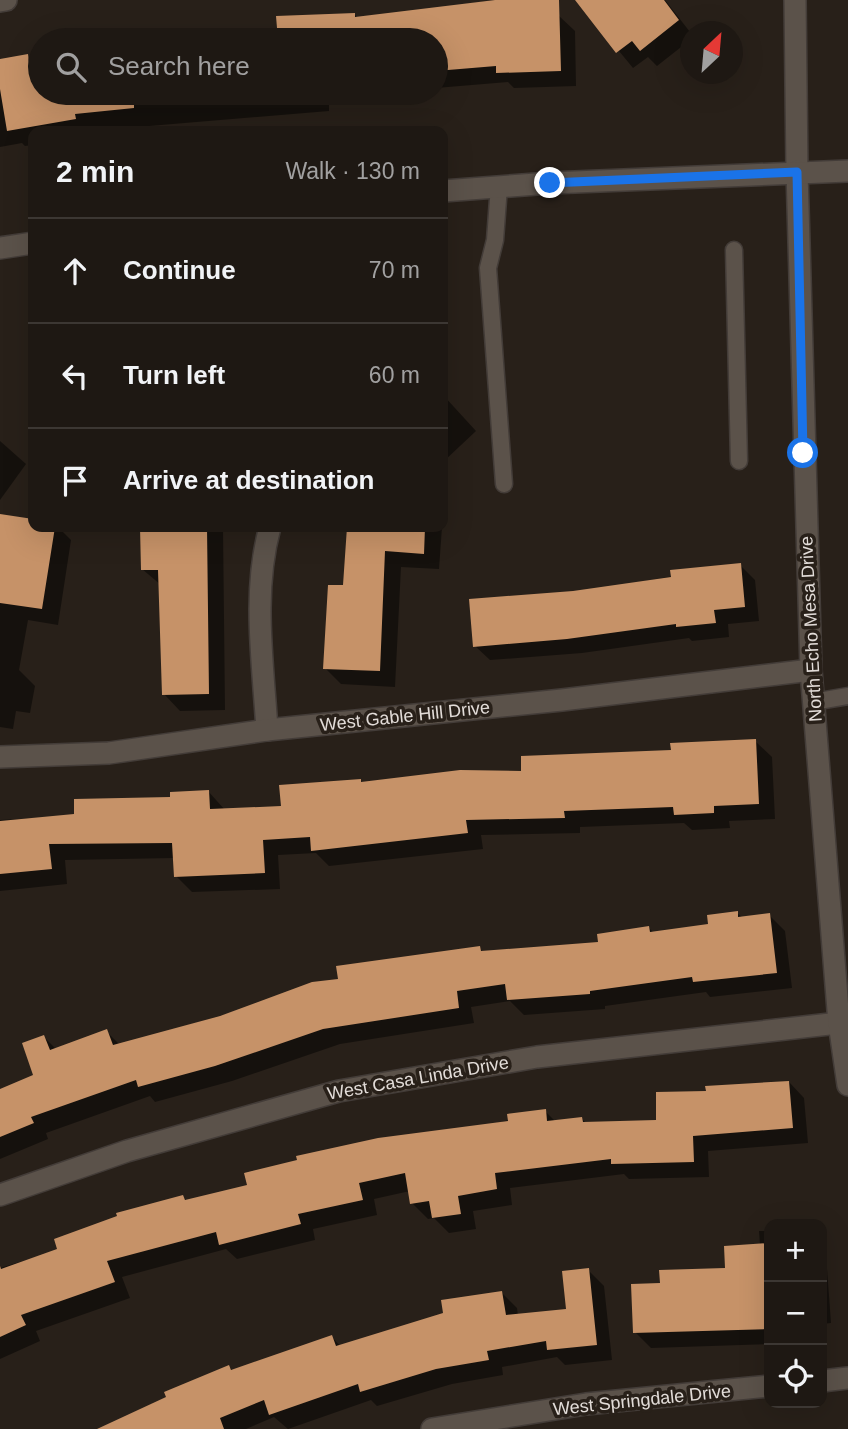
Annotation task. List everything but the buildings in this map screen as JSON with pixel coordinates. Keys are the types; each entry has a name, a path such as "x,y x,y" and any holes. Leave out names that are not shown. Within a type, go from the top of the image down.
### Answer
{"street":[{"path":"0,1 6,0"},
{"name":"North Echo Mesa Drive","path":"795,0 797,172 811,670 848,1086"},
{"path":"448,191 848,171"},
{"path":"0,248 28,244"},
{"path":"267,730 260,620 265,545 269,532"},
{"name":"West Gable Hill Drive","path":"0,757 109,753 267,730 562,700 811,670"},
{"name":"West Casa Linda Drive","path":"0,1195 127,1151 339,1091 537,1057 843,1022"},
{"path":"827,1380 848,1378"},
{"name":"West Springdale Drive","path":"432,1429 586,1404 764,1386"}],"lane":[{"path":"499,186 495,240 488,268 504,484"},
{"path":"734,250 739,461"},
{"path":"813,702 848,696"}],"route":[{"path":"550,183 797,172 803,453"}]}
